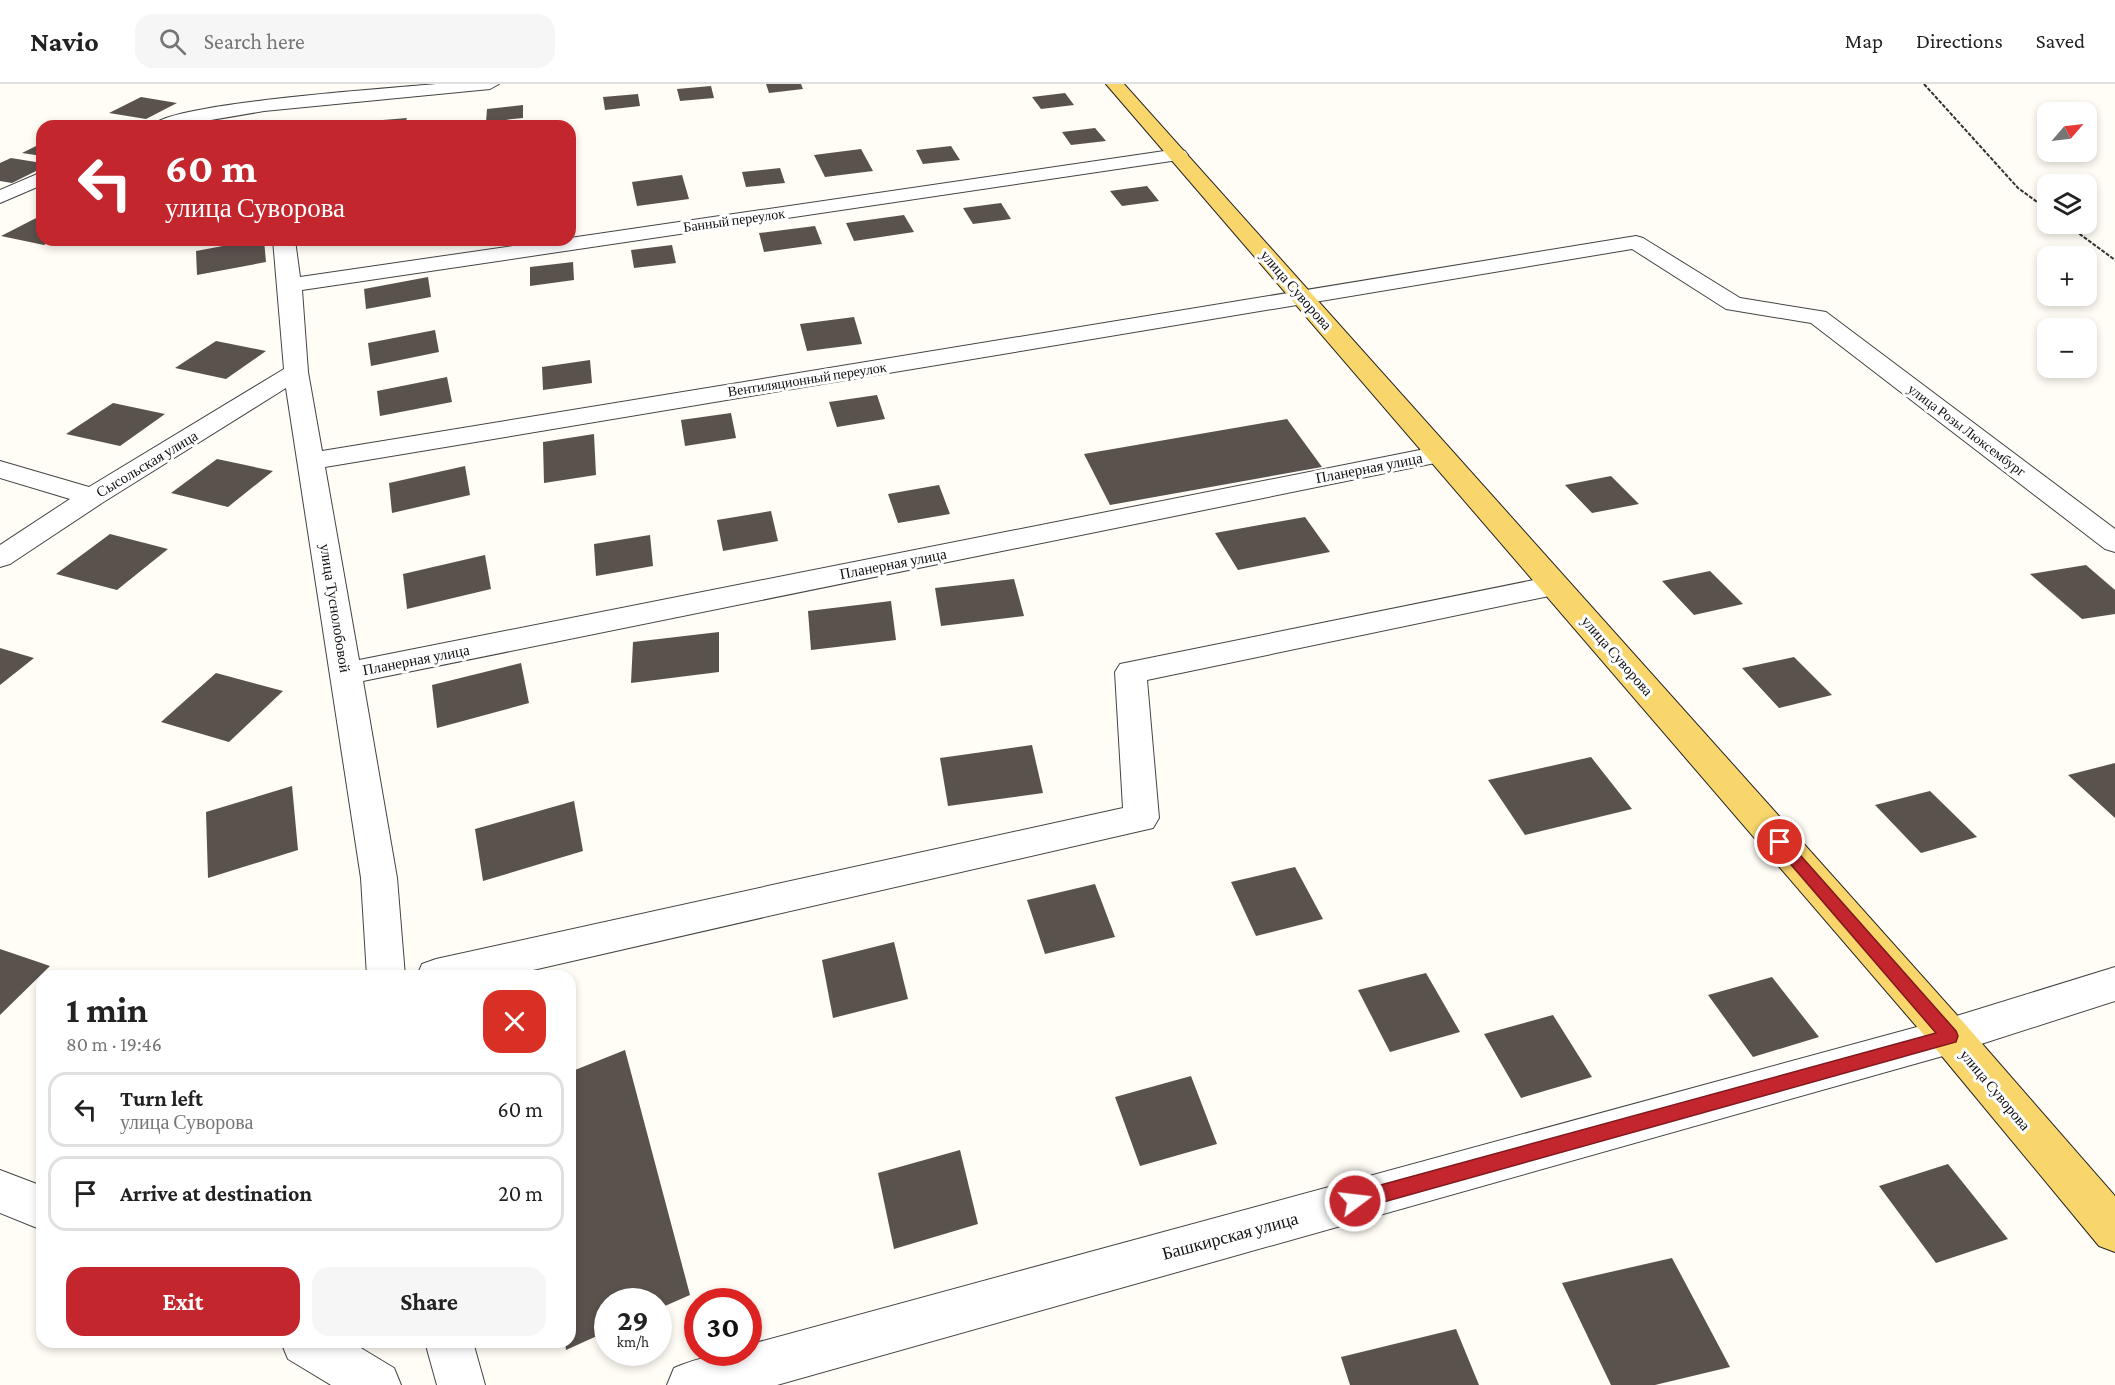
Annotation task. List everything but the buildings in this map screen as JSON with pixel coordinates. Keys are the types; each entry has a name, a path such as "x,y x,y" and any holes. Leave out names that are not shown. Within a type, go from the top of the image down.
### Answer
{"main road":[{"name":"улица Суворова","path":"1115,84 1950,1036 2115,1230"}],"street":[{"path":"258,84 266,120"},
{"path":"174,120 264,106 490,84"},
{"name":"Банный переулок","path":"576,243 1178,155"},
{"path":"0,197 36,181"},
{"name":"Вентиляционный переулок","path":"310,461 1636,242 1734,304 1818,317"},
{"name":"улица Туснолобовой","path":"285,246 296,372 380,878 386,970"},
{"name":"Банный переулок","path":"290,285 556,246"},
{"name":"улица Розы Люксембург","path":"1818,317 2115,543"},
{"name":"Сысольская улица","path":"0,558 92,497 296,372"},
{"name":"Планерная улица","path":"345,674 1440,454"},
{"path":"0,470 92,497"},
{"path":"463,970 1141,818 1131,672 1539,589"},
{"name":"Башкирская улица","path":"691,1385 1950,1036 2115,984"},
{"path":"0,1191 36,1206"},
{"path":"315,1348 377,1385"},
{"path":"451,1348 461,1385"}],"path":[{"path":"1924,84 2018,188 2037,202"},
{"path":"2080,234 2115,260"}],"route":[{"path":"1355,1201 1950,1036 1780,842"}]}
